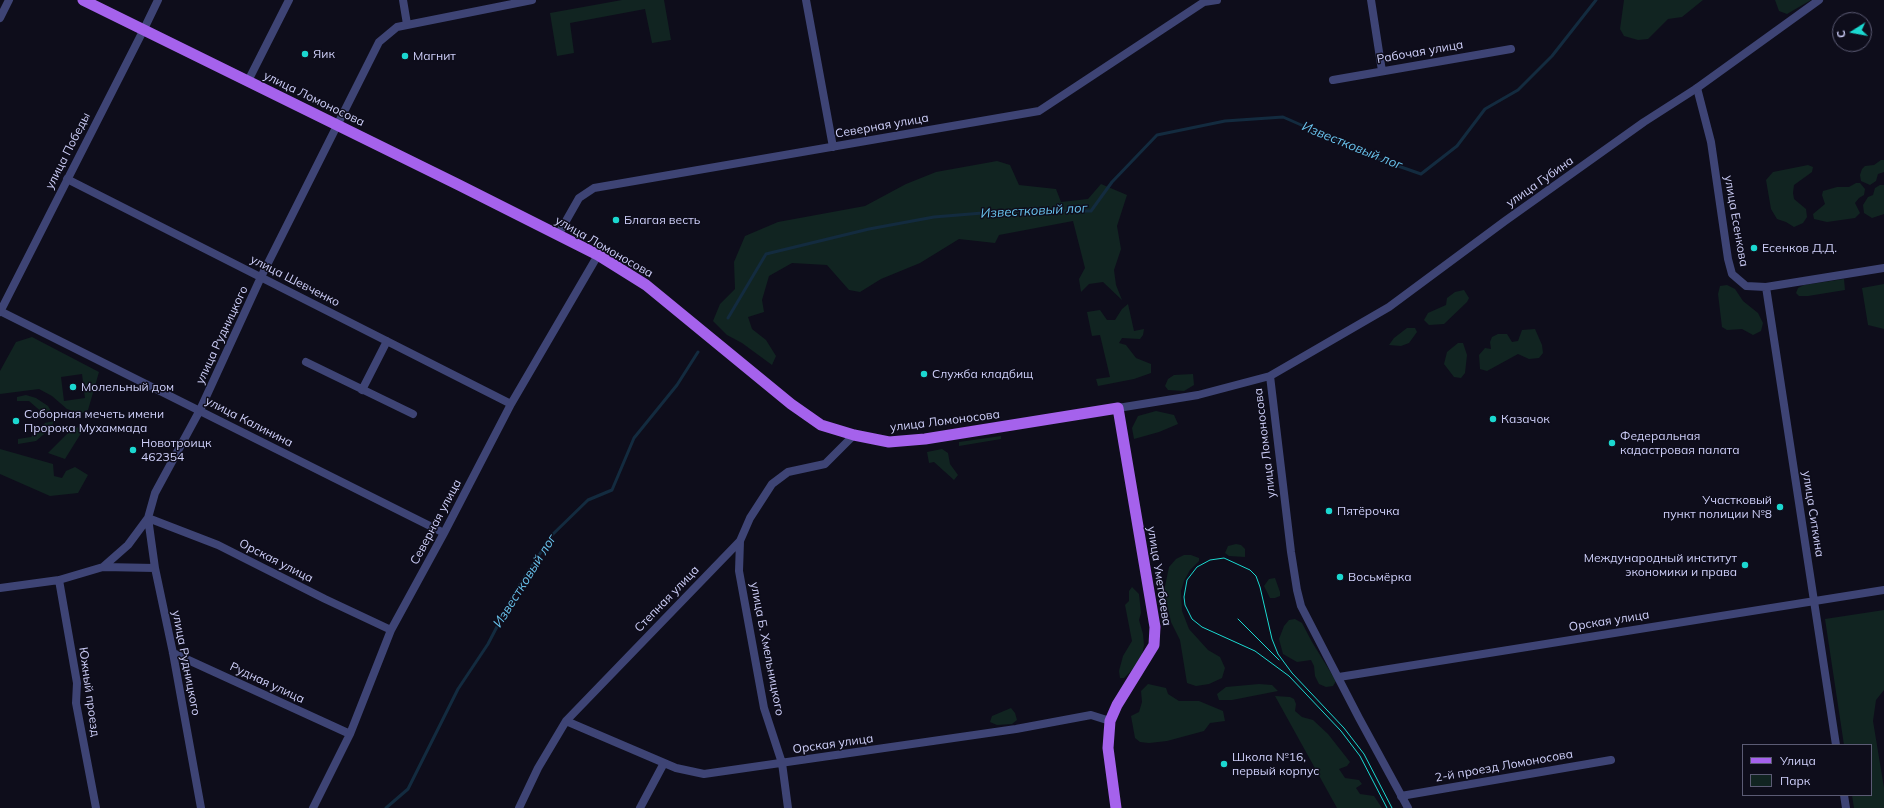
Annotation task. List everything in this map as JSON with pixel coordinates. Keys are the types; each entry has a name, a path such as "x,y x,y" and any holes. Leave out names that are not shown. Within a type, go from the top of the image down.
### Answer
{"main road":[{"name":"улица Ломоносова","path":"83,0 598,255 646,285 791,404 821,424 854,435 889,442 925,438 1118,408"},
{"name":"улица Уметбаева","path":"1116,808 1108,748 1110,721 1117,705 1154,645 1155,627 1118,408"}],"street":[{"path":"0,18 8,0"},
{"name":"улица Победы","path":"0,312 158,0"},
{"path":"248,81 289,0"},
{"path":"403,0 407,24"},
{"name":"улица Рудницкого","path":"201,808 173,653 155,568 148,518 155,493 200,410 261,277 378,42 396,27 407,24 532,0"},
{"path":"806,0 834,147"},
{"path":"1204,1 1217,0"},
{"path":"1370,0 1382,71"},
{"name":"улица Губина","path":"1270,376 1389,308 1505,221 1644,122 1697,88 1819,0"},
{"name":"Северная улица","path":"558,234 579,198 594,188 1039,111 1204,1"},
{"name":"Рабочая улица","path":"1333,80 1511,49"},
{"name":"улица Есенкова","path":"1697,88 1709,133 1728,259 1732,274 1746,286 1766,287 1884,268"},
{"name":"улица Шевченко","path":"67,179 512,404"},
{"name":"Северная улица","path":"313,808 350,734 391,630 512,404 598,255"},
{"name":"улица Ситкина","path":"1766,287 1836,744"},
{"name":"улица Калинина","path":"0,312 200,410 444,533"},
{"path":"362,390 387,341"},
{"path":"306,362 413,414"},
{"name":"улица Ломоносова","path":"1118,408 1198,395 1270,376 1297,590 1301,606 1408,808"},
{"name":"Степная улица","path":"519,808 538,768 566,720 740,541 750,518 772,484 788,472 825,464 854,435"},
{"path":"103,568 128,545 148,518"},
{"name":"Орская улица","path":"148,518 218,545 325,599 391,630"},
{"name":"улица Б. Хмельницкого","path":"740,541 739,571 764,708 782,763 788,808"},
{"path":"0,588 59,580 103,568 155,568"},
{"name":"Южный проезд","path":"59,580 77,683 76,702 96,808"},
{"name":"Орская улица","path":"1339,677 1884,590"},
{"name":"Рудная улица","path":"173,653 350,734"},
{"name":"Орская улица","path":"566,720 676,768 704,774 1008,730 1090,716 1110,721"},
{"name":"2-й проезд Ломоносова","path":"1401,796 1611,760"},
{"path":"640,808 664,763"},
{"path":"1844,796 1846,808"}],"green space":[{"path":"622,0 664,0 671,40 652,43 645,9 570,23 574,53 557,56 550,13"},
{"path":"1624,0 1703,0 1682,17 1668,19 1648,39 1638,40 1624,36 1620,29"},
{"path":"1775,0 1811,0 1787,14 1779,11"},
{"path":"1881,160 1884,160 1884,172 1878,174 1876,181 1870,185 1861,181 1860,175 1862,169 1865,166 1874,165"},
{"path":"997,161 1010,165 1019,185 1056,189 1061,202 1088,199 1101,184 1127,195 1117,226 1121,249 1114,270 1116,285 1122,300 1103,282 1089,284 1081,292 1079,279 1085,268 1073,221 999,235 995,243 959,239 920,263 881,279 860,292 849,290 827,265 792,263 769,276 762,300 764,312 748,317 752,329 766,340 776,356 772,365 742,343 727,335 713,321 720,304 735,289 734,262 745,236 778,222 865,206 906,184 936,172"},
{"path":"1808,165 1813,167 1812,172 1794,185 1793,193 1794,199 1806,209 1807,217 1803,223 1794,227 1777,219 1771,209 1766,180 1773,172"},
{"path":"1856,183 1860,183 1865,189 1864,195 1855,203 1860,213 1855,218 1827,222 1814,219 1813,214 1825,204 1822,195 1823,191 1837,187 1849,187"},
{"path":"1880,185 1884,185 1884,214 1872,218 1864,213 1863,205 1868,197 1873,195 1875,188"},
{"path":"1844,279 1845,290 1808,296 1799,296 1796,293 1798,288 1804,285"},
{"path":"1884,284 1884,329 1868,325 1862,288"},
{"path":"1727,285 1735,289 1743,301 1758,313 1763,323 1761,331 1753,335 1742,329 1727,330 1722,327 1718,294 1720,286"},
{"path":"1464,290 1469,298 1467,302 1444,324 1429,325 1424,320 1428,313 1446,305 1447,298 1455,292"},
{"path":"1128,304 1134,331 1144,329 1143,335 1140,339 1122,338 1119,343 1126,345 1136,358 1151,364 1151,373 1134,379 1098,386 1096,379 1110,377 1100,335 1092,336 1087,312 1100,310 1107,320 1115,320 1122,309"},
{"path":"1407,328 1415,328 1417,332 1409,343 1401,346 1389,345 1394,338"},
{"path":"1535,329 1542,345 1543,353 1539,358 1529,359 1518,354 1487,371 1480,369 1479,355 1485,348 1491,349 1490,342 1492,337 1498,334 1507,334 1512,342 1518,341 1522,330"},
{"path":"32,337 99,372 88,410 80,414 67,409 52,396 39,389 0,394 0,371 16,342","holes":["82,374 85,398 64,401 61,377"]},
{"path":"1458,343 1463,343 1467,355 1465,373 1461,378 1454,377 1444,364 1447,352"},
{"path":"1193,374 1194,385 1184,391 1168,390 1165,386 1168,379 1174,375"},
{"path":"26,395 36,398 48,406 52,413 44,414 29,401 17,401 17,397"},
{"path":"1156,411 1174,415 1178,424 1159,432 1134,439 1132,428 1138,416"},
{"path":"54,421 51,428 36,441 18,444 18,439 31,437 45,423"},
{"path":"78,427 83,430 65,459 48,453 72,429"},
{"path":"1001,436 1001,439 959,446 959,442"},
{"path":"0,449 53,464 54,476 62,478 66,471 75,467 88,475 78,493 50,496 0,474"},
{"path":"942,449 948,453 950,464 958,475 954,480 934,462 929,463 927,452"},
{"path":"1236,544 1241,545 1245,549 1245,557 1229,556 1225,553 1228,546"},
{"path":"1184,555 1191,555 1199,558 1199,561 1190,570 1184,581 1181,591 1182,611 1189,629 1208,650 1220,657 1225,668 1222,678 1209,684 1196,686 1187,683 1180,640 1171,622 1164,591 1169,567 1176,559"},
{"path":"1275,578 1280,596 1270,598 1264,586 1269,579"},
{"path":"1132,587 1139,594 1141,613 1139,620 1144,645 1142,655 1134,668 1124,678 1120,678 1119,671 1123,656 1132,641 1125,605 1129,601 1129,591"},
{"path":"1884,610 1884,690 1876,700 1873,721 1884,788 1884,808 1854,808 1852,796 1872,796 1872,744 1844,744 1825,619"},
{"path":"1295,619 1302,623 1336,681 1333,686 1326,687 1319,684 1315,676 1314,666 1311,660 1297,662 1283,654 1279,639 1284,626 1289,620"},
{"path":"1148,684 1166,688 1168,694 1179,701 1199,701 1223,711 1225,721 1210,723 1204,731 1167,741 1149,743 1140,742 1135,738 1131,716 1139,712 1142,702 1141,691"},
{"path":"1259,684 1272,685 1278,691 1232,700 1219,700 1217,694 1226,687"},
{"path":"1275,696 1290,697 1294,699 1296,704 1295,711 1302,717 1313,720 1328,734 1350,762 1347,766 1339,769 1345,778 1359,780 1362,784 1356,788 1360,794 1374,796 1382,808 1337,808"},
{"path":"1011,708 1015,713 1017,720 1012,724 997,725 990,722 992,716"}],"waterway":[{"name":"Известковый лог","path":"728,318 766,254 869,229 934,217 1007,211 1091,211 1112,182 1157,135 1225,121 1283,117 1381,160 1421,174 1457,146 1485,109 1518,90 1552,56 1596,0"},
{"name":"Известковый лог","path":"386,808 408,789 458,689 488,644 515,592 552,535 588,500 612,490 634,438 677,385 698,352"}],"tram line":[{"path":"1387,808 1360,756 1341,731 1289,676 1255,651 1202,627 1192,619 1185,605 1184,597 1187,580 1197,567 1210,560 1224,558 1250,570 1256,576 1272,639 1278,654 1292,673 1344,728 1364,754 1392,808"},
{"path":"1238,619 1279,660"}],"place":[{"name":"Яик","path":"305,54"},
{"name":"Магнит","path":"405,56"},
{"name":"Благая весть","path":"616,220"},
{"name":"Есенков Д.Д.","path":"1754,248"},
{"name":"Служба кладбищ","path":"924,374"},
{"name":"Молельный дом","path":"73,387"},
{"name":"Казачок","path":"1493,419"},
{"name":"Соборная мечеть имени Пророка Мухаммада","path":"16,421"},
{"name":"Федеральная кадастровая палата","path":"1612,443"},
{"name":"Новотроицк 462354","path":"133,450"},
{"name":"Участковый пункт полиции №8","path":"1780,507"},
{"name":"Пятёрочка","path":"1329,511"},
{"name":"Международный институт экономики и права","path":"1745,565"},
{"name":"Восьмёрка","path":"1340,577"},
{"name":"Школа №16, первый корпус","path":"1224,764"}]}
